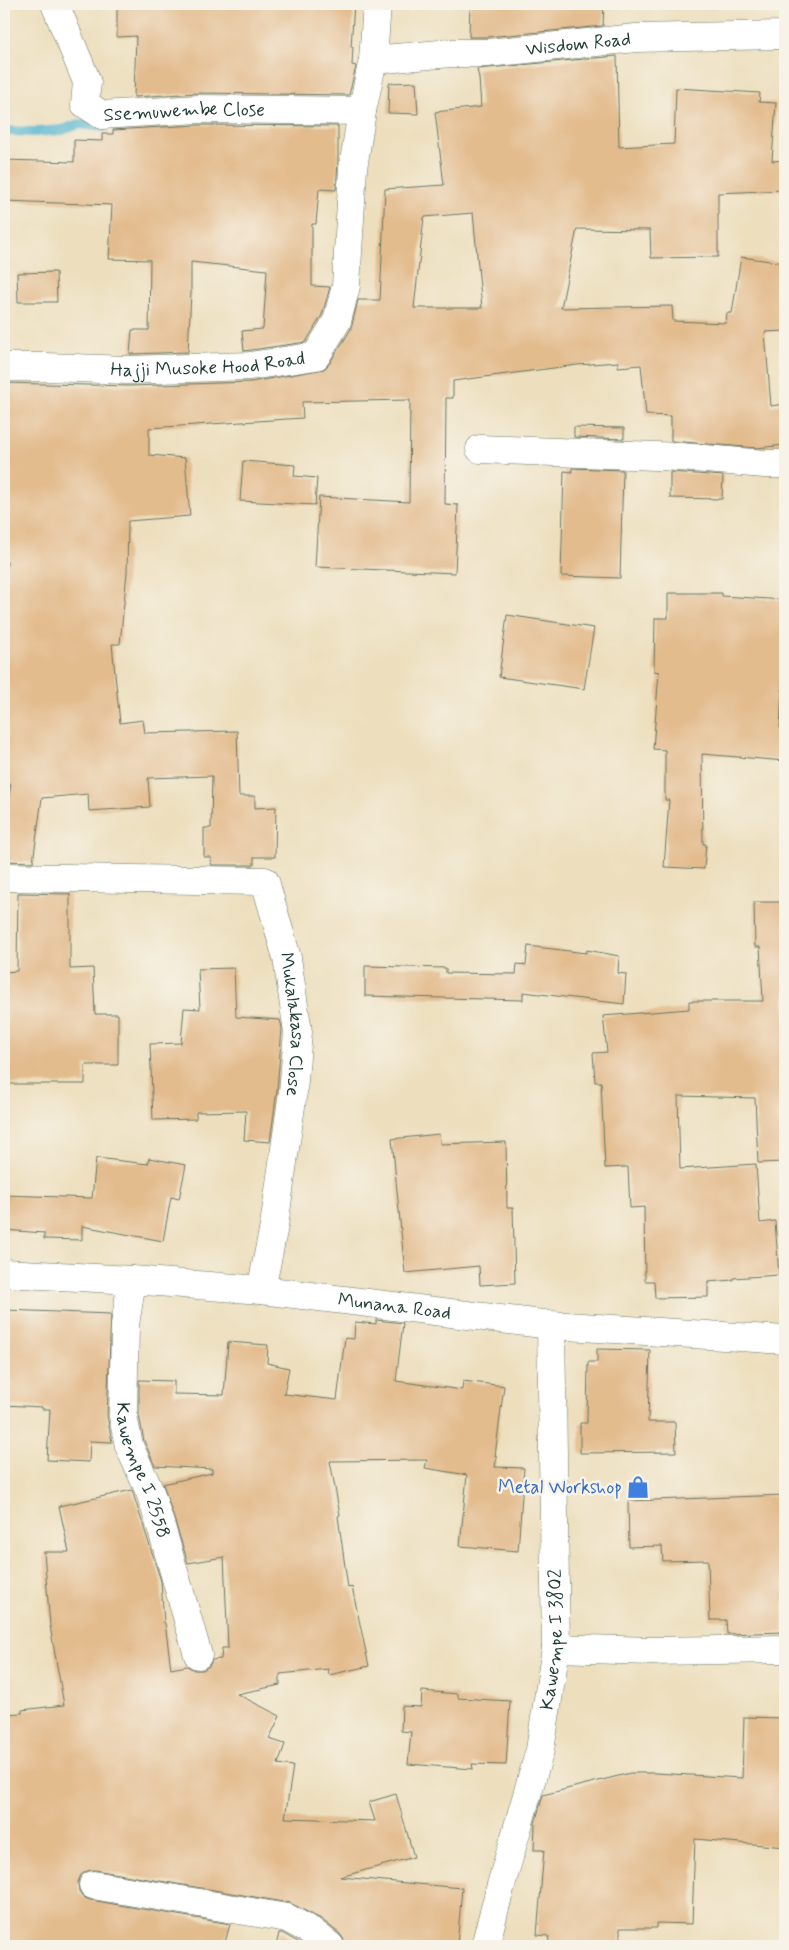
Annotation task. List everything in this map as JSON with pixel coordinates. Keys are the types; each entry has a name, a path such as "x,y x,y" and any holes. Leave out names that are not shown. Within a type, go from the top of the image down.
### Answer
{"street":[{"name":"Ssemuwembe Close","path":"55,4 87,82 85,104 102,115 198,110 362,110"},
{"name":"Hajji Musoke Hood Road","path":"4,367 128,370 250,366 316,356 337,321 346,286 353,168 362,110 373,60 377,4"},
{"name":"Wisdom Road","path":"373,60 451,53 488,53 636,38 785,36"},
{"path":"480,449 681,457 785,464"},
{"name":"Mukalakasa Close","path":"4,877 265,881 287,958 298,1032 293,1092 274,1226 261,1290"},
{"name":"Munana Road","path":"4,1273 261,1290 551,1325 785,1340"},
{"name":"Kawempe I 2558","path":"132,1280 125,1326 123,1416 129,1446 150,1492 198,1655"},
{"name":"Kawempe I 3802","path":"485,1946 540,1750 556,1648 551,1325"},
{"path":"556,1648 651,1651 785,1650"},
{"path":"93,1885 287,1918 311,1931 330,1946"}],"building":[{"path":"117,4 354,4 351,47 353,47 352,65 356,66 349,95 198,93 134,97 136,36 117,37"},
{"path":"470,4 604,4 603,26 469,37"},
{"path":"617,56 619,147 674,144 676,88 760,93 759,102 776,103 772,161 785,160 785,190 718,193 718,257 651,258 650,230 577,229 561,308 672,306 673,321 726,323 727,313 732,313 741,257 785,263 785,331 765,332 771,406 784,404 785,445 757,448 671,441 671,416 646,415 641,365 618,367 618,362 577,365 453,381 453,398 446,398 445,504 458,505 455,573 315,567 319,497 409,502 410,400 302,402 303,418 149,428 149,455 185,458 190,516 128,521 127,572 120,644 112,644 120,723 143,720 145,733 237,731 239,796 255,796 255,808 276,807 275,857 254,857 254,865 211,865 211,857 204,857 204,828 211,828 212,776 148,778 150,807 89,811 88,794 42,798 33,862 4,861 4,823 11,784 4,783 4,622 7,562 4,561 4,383 129,386 251,382 324,369 351,329 358,300 380,300 385,189 444,185 435,112 481,107 477,69","holes":["473,213 482,308 414,308 424,217"]},
{"path":"416,82 418,114 388,113 389,83"},
{"path":"198,125 338,126 336,190 319,189 316,224 312,224 312,286 330,287 322,315 306,342 244,351 242,331 263,329 267,270 191,262 188,352 130,354 132,330 149,330 150,260 109,259 112,205 4,201 4,160 74,162 74,140 102,141 102,134 113,134 113,130"},
{"path":"56,272 57,302 18,302 17,273"},
{"path":"574,427 624,428 624,439 574,437"},
{"path":"243,461 295,465 294,476 317,478 315,505 240,501"},
{"path":"572,468 623,470 620,578 561,576 564,471 572,472"},
{"path":"670,472 723,476 722,499 670,498"},
{"path":"668,593 722,593 722,596 785,600 780,728 785,728 785,761 702,754 703,844 706,844 704,869 664,867 669,800 665,800 665,750 653,749 659,672 654,671 655,618 668,618"},
{"path":"507,615 594,628 584,689 499,677"},
{"path":"18,893 70,894 70,969 93,968 95,1014 118,1014 118,1065 85,1065 85,1084 4,1084 4,972 17,971"},
{"path":"754,902 785,902 785,1162 758,1163 755,1098 678,1096 680,1169 756,1164 760,1223 775,1221 779,1275 733,1278 733,1280 708,1282 708,1297 655,1298 654,1281 645,1281 644,1207 630,1208 628,1167 605,1168 601,1082 595,1082 593,1053 607,1052 603,1016 689,1009 689,1001 763,1001 760,947 755,947"},
{"path":"528,946 586,953 587,950 619,956 618,973 626,974 624,1004 523,992 523,1000 365,996 365,966 446,968 446,973 516,974 517,964 526,965"},
{"path":"234,968 236,1017 280,1020 282,1028 277,1090 270,1142 244,1140 246,1111 196,1112 196,1119 153,1120 150,1044 181,1043 184,1008 200,1009 198,969"},
{"path":"439,1134 440,1144 506,1142 507,1208 513,1208 515,1283 480,1285 479,1266 405,1273 392,1139"},
{"path":"96,1158 148,1164 149,1158 186,1165 179,1199 171,1197 163,1241 82,1226 82,1240 44,1239 44,1233 4,1230 4,1195 92,1198"},
{"path":"4,1310 111,1314 107,1416 112,1442 90,1441 89,1462 47,1460 50,1409 4,1405"},
{"path":"376,1320 403,1323 396,1381 462,1390 463,1381 504,1386 495,1467 524,1468 518,1551 460,1546 467,1475 425,1468 427,1460 330,1461 340,1515 338,1516 348,1588 352,1587 369,1666 329,1675 328,1669 280,1674 280,1685 237,1694 280,1716 269,1739 285,1744 278,1764 293,1766 285,1818 375,1821 369,1802 396,1794 414,1857 340,1877 462,1888 457,1946 345,1946 340,1934 321,1919 290,1903 95,1870 87,1871 81,1875 78,1882 79,1891 83,1897 90,1900 230,1924 224,1946 4,1946 4,1714 22,1713 22,1710 64,1705 50,1626 44,1552 69,1552 59,1506 132,1490 161,1581 164,1623 171,1669 187,1666 194,1670 203,1670 209,1666 212,1660 221,1659 222,1648 228,1648 224,1557 188,1563 163,1484 212,1473 212,1469 155,1466 144,1441 139,1415 139,1380 174,1381 174,1394 224,1395 228,1342 268,1345 267,1363 289,1368 284,1394 337,1400 345,1338 354,1339 355,1322 376,1324"},
{"path":"597,1349 650,1350 648,1422 675,1422 676,1452 580,1453 580,1423 587,1423 588,1362 597,1362"},
{"path":"785,1495 783,1632 727,1634 726,1620 710,1620 708,1560 663,1561 662,1546 629,1547 628,1501"},
{"path":"422,1691 458,1694 458,1698 510,1701 506,1765 472,1764 473,1769 408,1764 411,1732 401,1731 402,1706 421,1707"},
{"path":"744,1717 785,1718 785,1847 695,1839 692,1924 657,1923 657,1928 620,1928 620,1942 591,1942 590,1946 548,1946 549,1936 537,1935 544,1850 534,1850 535,1823 543,1795 630,1773 742,1778"},
{"path":"279,1933 282,1933 305,1946 276,1946"}],"waterway":[{"path":"4,131 35,132 62,130 79,124 103,127"}],"place":[{"name":"Metal Workshop","path":"638,1487"}]}
